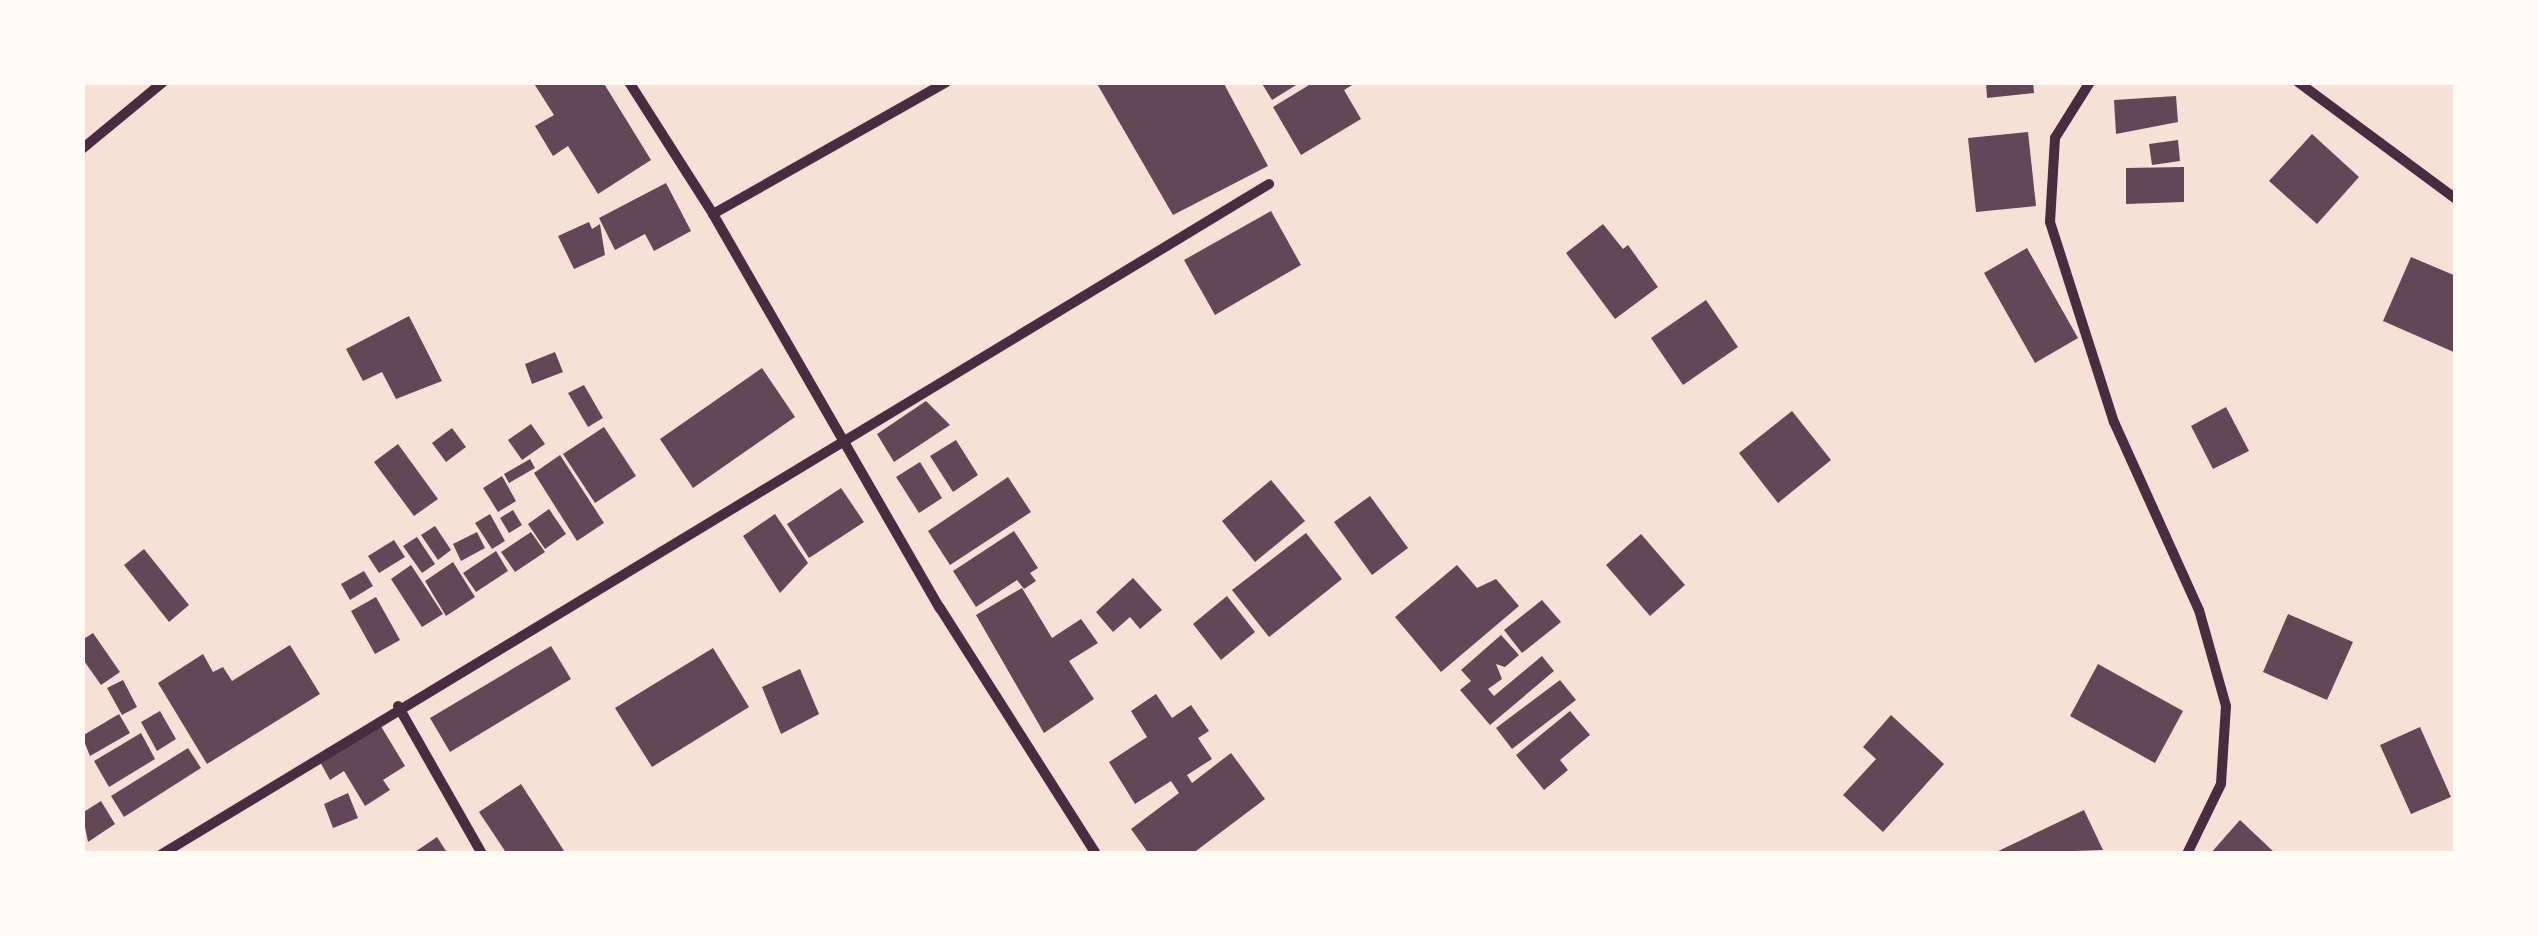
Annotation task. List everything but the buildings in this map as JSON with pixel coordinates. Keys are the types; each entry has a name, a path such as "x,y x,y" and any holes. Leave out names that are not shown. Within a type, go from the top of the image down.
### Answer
{"street":[{"path":"82,148 163,82"},
{"path":"629,82 713,214 839,440 1096,854"},
{"path":"713,214 946,82"},
{"path":"2090,82 2055,138 2050,222 2114,422 2199,610 2226,706 2222,784 2186,854"},
{"path":"2298,82 2456,199"},
{"path":"162,854 398,706 1269,184"},
{"path":"398,706 482,854"}]}
